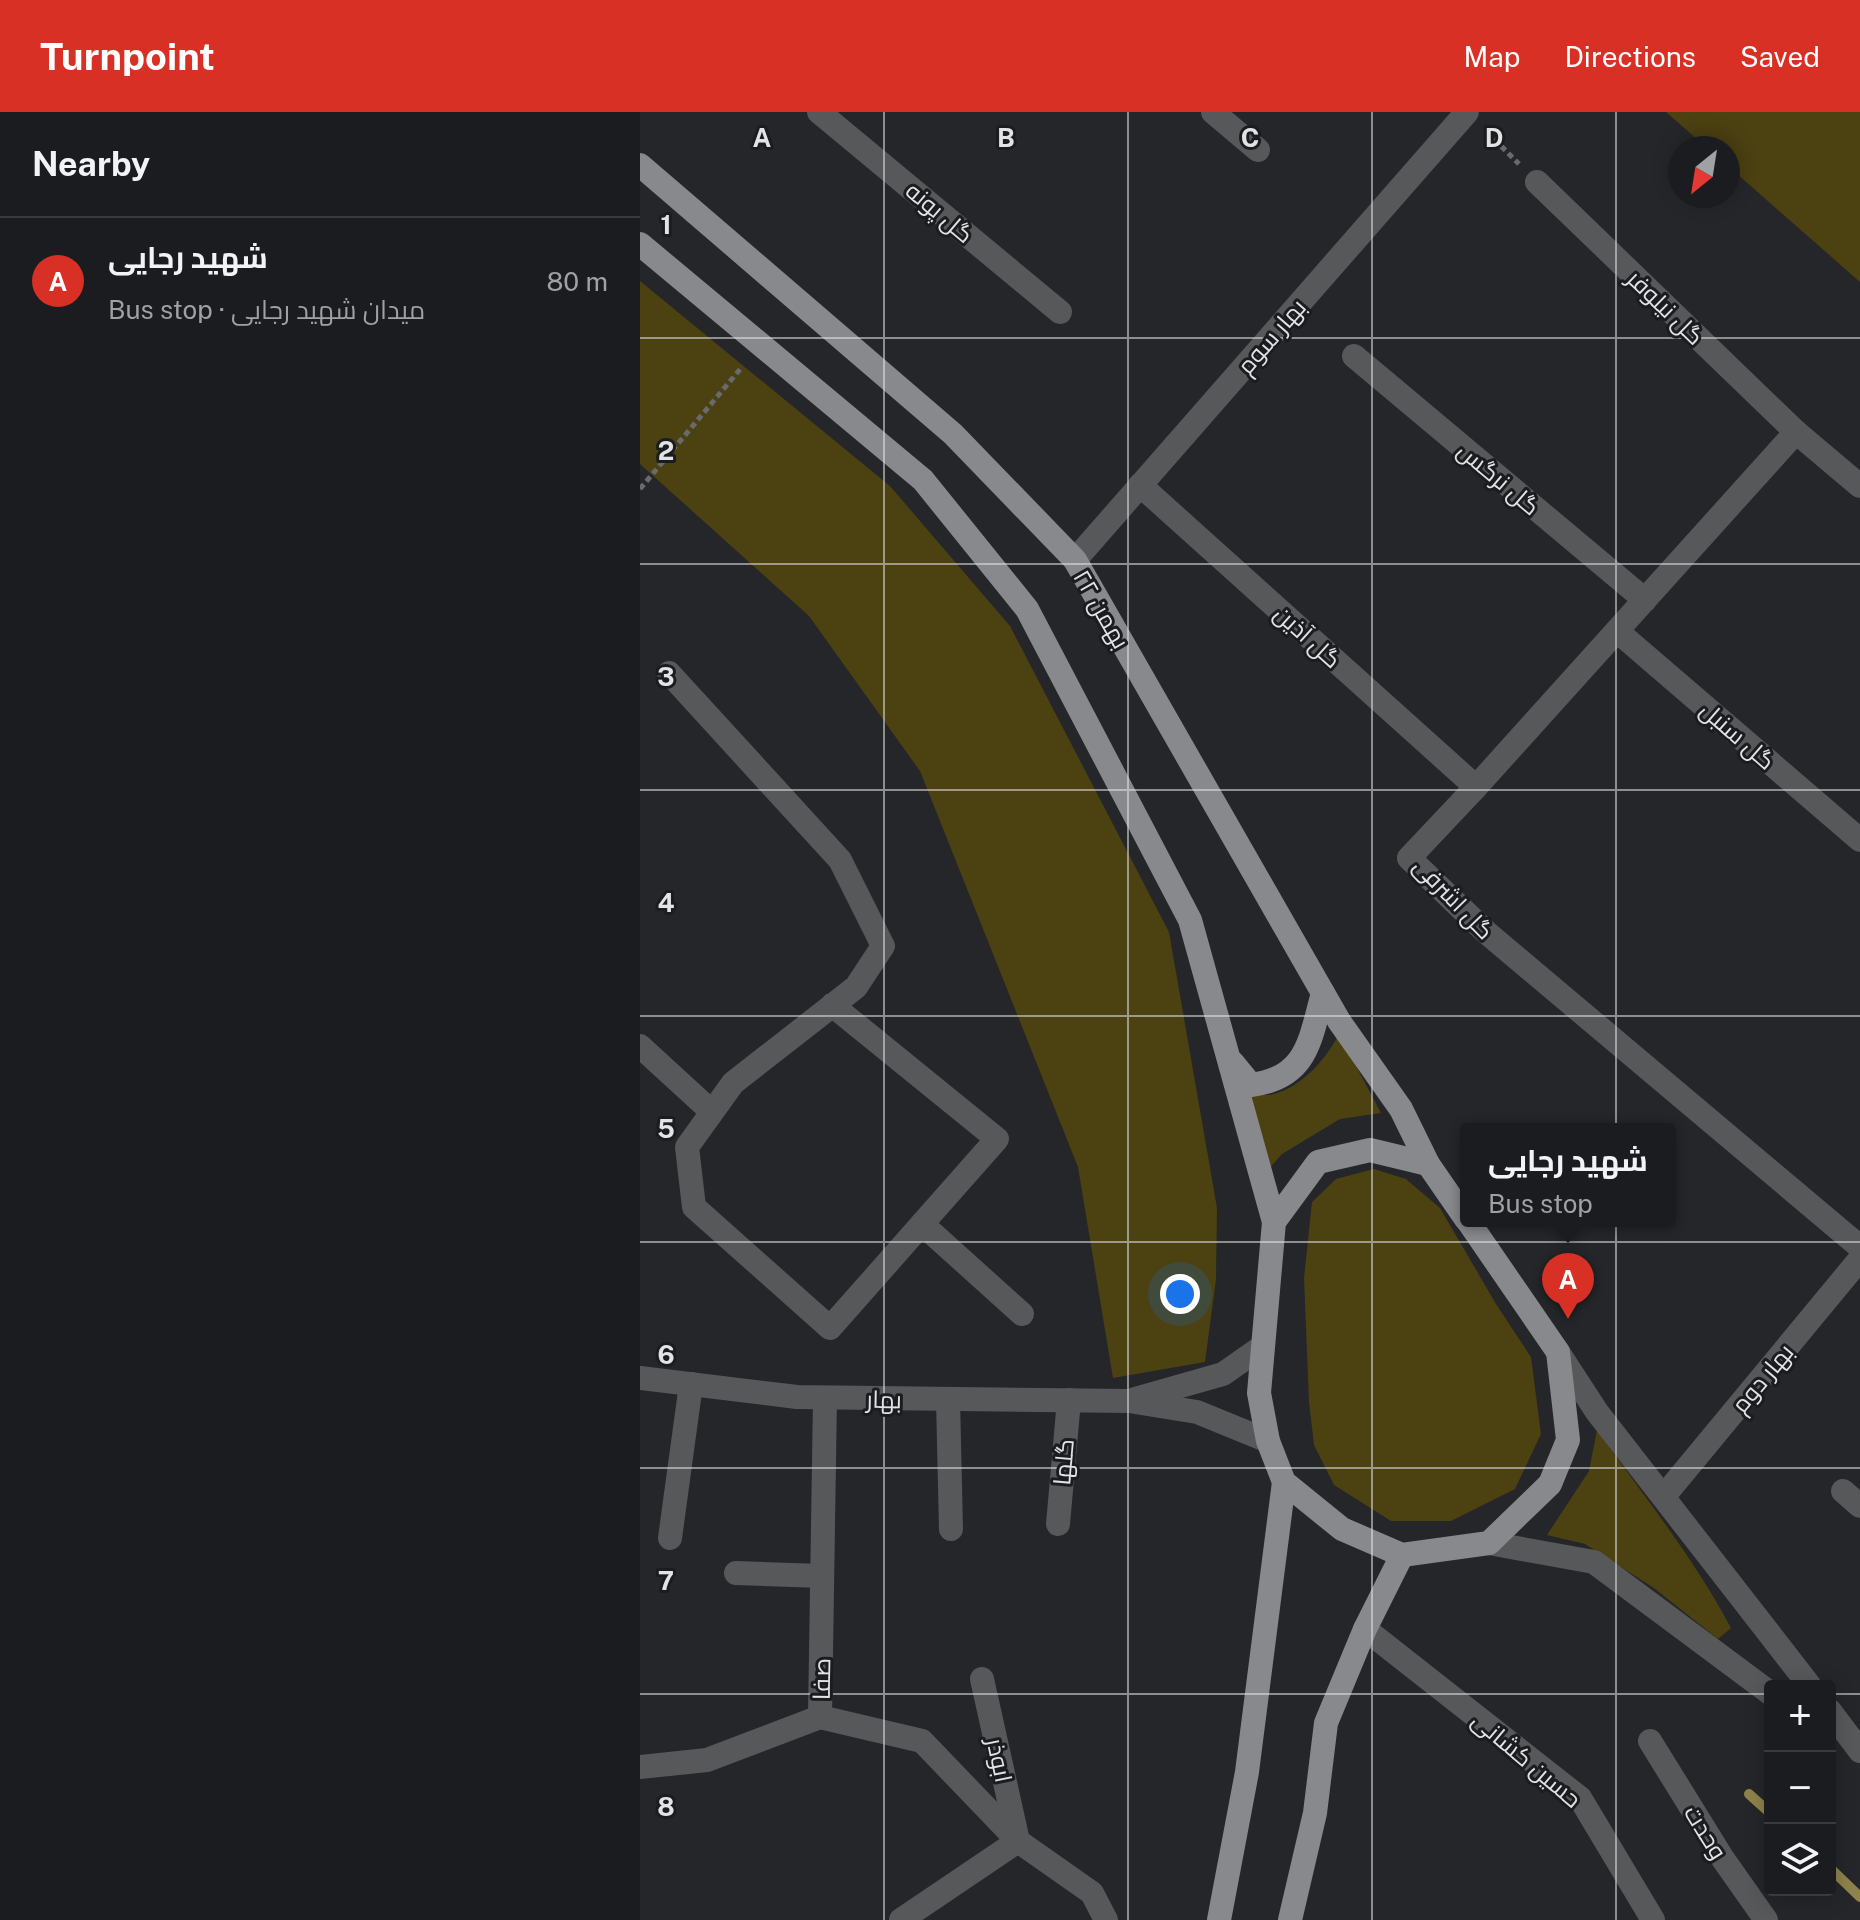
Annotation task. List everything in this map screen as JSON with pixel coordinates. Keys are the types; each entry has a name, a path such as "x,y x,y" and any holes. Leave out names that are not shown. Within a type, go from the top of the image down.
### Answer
{"main road":[{"name":"۲۲ بهمن","path":"640,165 953,434 1075,560 1339,1021 1401,1109 1428,1164 1460,1210"},
{"path":"640,244 923,480 1027,609 1190,920 1274,1222 1259,1393 1268,1441 1284,1482 1247,1772 1219,1920"},
{"path":"1229,1058 1251,1085 1270,1082 1293,1069 1310,1045 1323,993"},
{"path":"1274,1222 1318,1162 1370,1150 1428,1164"},
{"name":"۲۲ بهمن","path":"1472,1227 1558,1352"},
{"path":"1284,1482 1342,1529 1402,1555 1489,1543 1550,1484 1568,1440 1558,1352"},
{"path":"1290,1920 1315,1813 1326,1723 1365,1629 1402,1555"}],"street":[{"name":"گل پونه","path":"819,112 1060,312"},
{"path":"1213,112 1258,150"},
{"name":"بهار سوم","path":"1075,560 1467,112"},
{"name":"گل نیلوفر","path":"1537,182 1796,432 1860,486"},
{"name":"گل نرگس","path":"1354,356 1645,600"},
{"name":"گل اشرفی","path":"1796,432 1409,858 1486,932 1860,1247"},
{"name":"گل آذین","path":"1140,485 1476,787"},
{"name":"گل سنبل","path":"1617,631 1860,840"},
{"path":"669,673 840,860 883,946 856,987 832,1005 733,1083 687,1147 694,1207 830,1328 997,1139 832,1005"},
{"path":"640,1046 712,1112"},
{"path":"922,1224 1022,1314"},
{"name":"بهار دوم","path":"1664,1496 1860,1259"},
{"path":"1129,1401 1223,1374 1263,1346"},
{"path":"1558,1352 1597,1412 1805,1680"},
{"name":"بهار","path":"640,1378 825,1398 1129,1401"},
{"path":"670,1538 691,1384"},
{"name":"صفا","path":"825,1398 820,1717 922,1741 1018,1841 1092,1893 1106,1920"},
{"path":"948,1399 951,1529"},
{"name":"گلها","path":"1058,1524 1069,1400"},
{"path":"1129,1401 1197,1412 1268,1441"},
{"path":"1489,1543 1594,1562 1764,1689"},
{"path":"736,1573 822,1576"},
{"name":"حسین کشانی","path":"1365,1629 1580,1798 1653,1920"},
{"name":"ابوذر","path":"982,1679 1018,1841"},
{"path":"640,1767 707,1760 820,1717"},
{"path":"1836,1719 1860,1751"},
{"name":"وحدت","path":"1650,1741 1723,1859 1766,1920"},
{"path":"1836,1743 1860,1761"},
{"path":"901,1920 1018,1841"}],"path":[{"path":"1467,112 1537,182"},
{"path":"640,489 761,344"}],"shaded area":[{"path":"1666,112 1860,112 1860,282 1740,177 1740,136 1693,136"},
{"path":"640,281 890,486 1010,626 1169,932 1217,1208 1216,1279 1205,1362 1113,1378 1078,1167 920,771 809,616 640,464"},
{"path":"1339,1034 1381,1113 1340,1119 1282,1154 1266,1172 1249,1095 1274,1094 1295,1085 1320,1062"},
{"path":"1374,1169 1406,1179 1440,1208 1531,1357 1541,1434 1515,1489 1451,1521 1391,1521 1334,1485 1314,1445 1309,1402 1304,1278 1312,1202 1336,1179"},
{"path":"1597,1430 1717,1602 1731,1628 1718,1639 1654,1588 1585,1544 1547,1535 1589,1471"}],"waterway":[{"path":"1749,1794 1764,1808"},
{"path":"1836,1874 1860,1897"}],"place":[{"name":"شهید رجایی","path":"1568,1319"}]}
